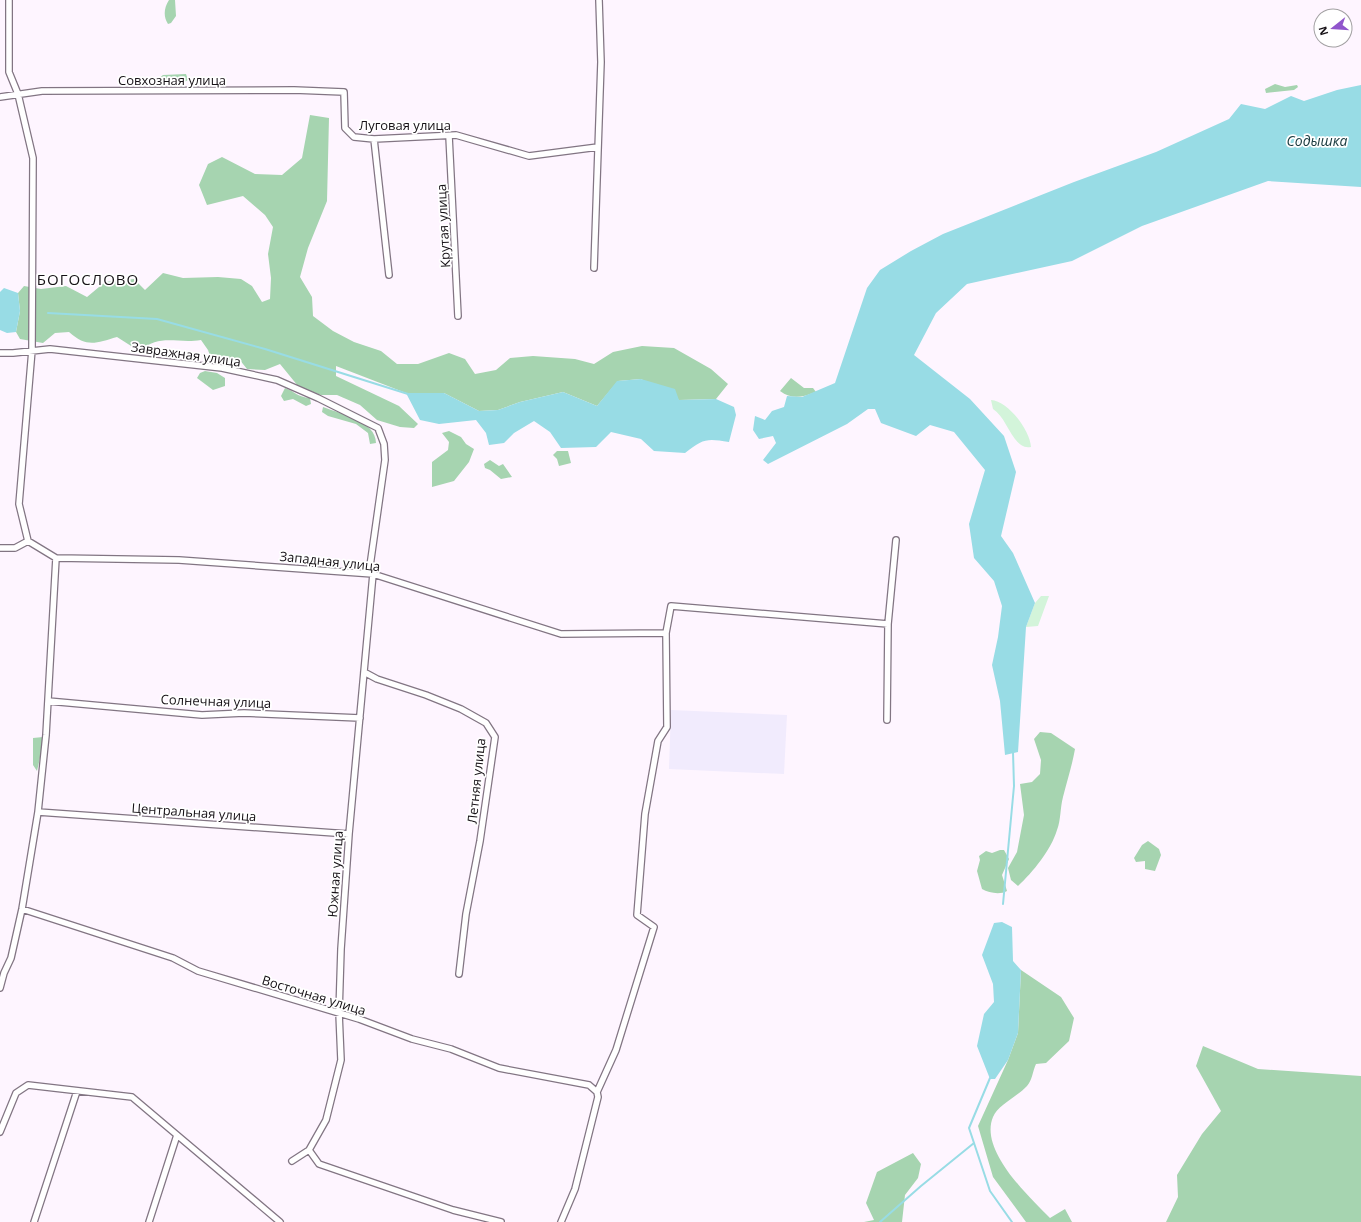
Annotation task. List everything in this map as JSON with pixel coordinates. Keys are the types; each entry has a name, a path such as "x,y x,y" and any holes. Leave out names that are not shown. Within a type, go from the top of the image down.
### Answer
{"street":[{"path":"0,988 4,973 11,958 22,909 38,812 48,701 56,558 28,541 19,504 32,350 33,158 18,94 9,72 9,0"},
{"path":"594,268 601,62 598,0"},
{"name":"Совхозная улица","path":"0,96 42,91 294,90 344,92"},
{"name":"Луговая улица","path":"344,92 345,128 354,137 374,139 456,135 529,156 598,148"},
{"name":"Крутая улица","path":"449,136 458,316"},
{"path":"374,139 389,276"},
{"name":"Завражная улица","path":"0,353 50,349 222,368 277,380 318,398 378,428 384,444 385,460 370,566 373,574"},
{"path":"887,720 888,624 896,540"},
{"path":"0,548 15,548 28,541"},
{"name":"Западная улица","path":"56,558 179,560 373,574 561,634 666,633"},
{"name":"Южная улица","path":"292,1161 309,1150 326,1120 341,1060 339,1013 349,834 373,574"},
{"path":"561,1222 575,1189 597,1094 616,1050 654,927 637,915 645,814 658,741 667,727 666,633 671,606 888,624"},
{"name":"Летняя улица","path":"364,672 377,679 426,695 461,709 486,723 495,737 480,841 466,914 459,974"},
{"name":"Солнечная улица","path":"48,701 202,715 244,713 360,718"},
{"name":"Центральная улица","path":"38,812 349,834"},
{"name":"Восточная улица","path":"22,909 173,958 198,971 339,1013 412,1039 450,1049 499,1068 589,1084 597,1094"},
{"path":"0,1132 16,1093 28,1085 132,1097 280,1222"},
{"path":"34,1222 77,1091"},
{"path":"149,1222 177,1135"},
{"path":"309,1150 319,1164 453,1210 501,1222"}],"shaded area":[{"path":"671,710 787,715 784,774 669,769"}],"green space":[{"path":"169,0 175,0 176,16 171,23 168,24 165,18 165,12"},
{"path":"186,74 188,80 177,84 166,82 159,78 163,75"},
{"path":"1275,84 1285,87 1297,85 1298,87 1294,90 1266,93 1265,89"},
{"path":"310,115 329,118 327,201 308,248 300,277 312,297 313,316 333,331 354,342 381,351 397,364 418,364 449,353 465,359 475,374 496,370 510,358 533,356 575,359 594,364 613,352 642,346 674,348 711,369 728,384 716,399 679,400 641,379 618,381 597,406 563,392 520,402 498,410 479,411 444,393 406,393 336,366 336,376 399,406 418,424 414,428 400,427 377,420 360,405 337,395 321,395 298,386 280,364 265,370 247,369 239,359 212,361 208,350 201,340 169,340 154,342 139,351 117,337 92,343 81,340 69,332 55,333 43,343 20,339 16,332 20,311 18,293 24,286 41,289 66,286 87,297 105,282 134,279 145,290 163,273 183,278 218,277 241,279 252,286 262,302 270,299 271,278 268,254 273,227 265,215 243,196 207,205 199,185 208,164 222,157 255,174 282,175 302,158"},
{"path":"205,371 217,373 225,378 225,386 213,390 197,378 200,373"},
{"path":"791,378 804,388 813,388 816,392 798,397 784,394 780,391"},
{"path":"285,388 299,395 310,398 311,404 306,406 293,399 284,401 281,396"},
{"path":"991,400 1004,405 1017,418 1027,433 1031,447 1025,447 1015,439 1003,419 993,409"},
{"path":"323,407 356,419 364,424 374,435 376,443 370,444 368,433 356,424 328,416 322,412"},
{"path":"449,431 461,437 466,444 474,449 469,462 454,481 432,487 432,462 448,450 449,442 442,433"},
{"path":"557,451 568,451 571,463 559,466 557,459 553,455"},
{"path":"490,460 499,466 503,464 512,477 501,479 485,468 484,464"},
{"path":"1041,596 1049,596 1038,626 1026,627 1035,603"},
{"path":"1040,732 1051,733 1075,749 1062,801 1060,818 1054,838 1041,860 1018,886 1011,880 1008,868 1017,852 1024,815 1020,784 1032,782 1040,774 1041,760 1034,739"},
{"path":"43,737 43,745 37,771 33,765 33,738"},
{"path":"1148,841 1159,849 1161,855 1155,871 1145,869 1145,861 1136,862 1134,858 1142,845"},
{"path":"1004,850 1009,859 1002,875 1007,891 1001,893 988,892 982,889 977,871 980,860 979,856 986,851 992,853"},
{"path":"1021,970 1061,997 1074,1018 1069,1041 1046,1063 1036,1064 1027,1086 999,1108 993,1117 991,1130 993,1144 999,1158 1008,1172 1019,1186 1050,1218 1065,1209 1072,1222 1026,1222 993,1177 978,1126 1008,1060 1018,1033"},
{"path":"1203,1046 1258,1069 1361,1076 1361,1222 1166,1222 1178,1197 1177,1175 1202,1134 1221,1111 1196,1066"},
{"path":"913,1153 921,1164 918,1178 905,1195 902,1222 864,1222 874,1220 866,1203 877,1172"}],"water":[{"name":"Содышка","path":"1361,85 1361,187 1268,181 1142,226 1072,261 967,284 936,313 914,355 970,399 1004,436 1016,472 1001,536 1013,553 1035,603 1026,627 1018,752 1005,755 1000,701 992,665 998,637 1002,606 994,581 974,558 969,524 985,470 954,432 930,425 916,436 881,423 875,409 868,409 847,424 768,464 763,460 776,443 773,436 759,439 753,430 755,416 765,420 772,411 784,407 787,396 802,397 835,383 867,288 880,270 911,251 943,234 1074,182 1156,152 1229,119 1241,104 1265,109 1291,96 1304,101 1337,90"},
{"path":"4,288 18,293 20,311 16,332 7,333 0,330 0,292"},
{"path":"641,379 675,389 679,400 716,399 734,407 736,415 729,442 710,440 701,442 685,453 654,451 641,439 611,432 596,447 561,448 550,432 534,421 514,433 504,443 489,445 486,433 476,420 439,424 420,420 406,393 444,393 479,411 498,410 520,402 563,392 597,406 617,381"},
{"path":"1002,922 1012,927 1013,961 1021,970 1018,1033 1008,1060 995,1079 990,1079 977,1046 984,1014 994,1002 993,984 982,955 994,923"}],"waterway":[{"path":"48,313 157,319 265,349 408,394"},
{"path":"1003,904 1014,786 1013,752"},
{"path":"990,1078 969,1128 990,1191 1012,1222"},
{"path":"880,1222 974,1143"}],"district":[{"name":"БОГОСЛОВО","path":"88,280"}]}
